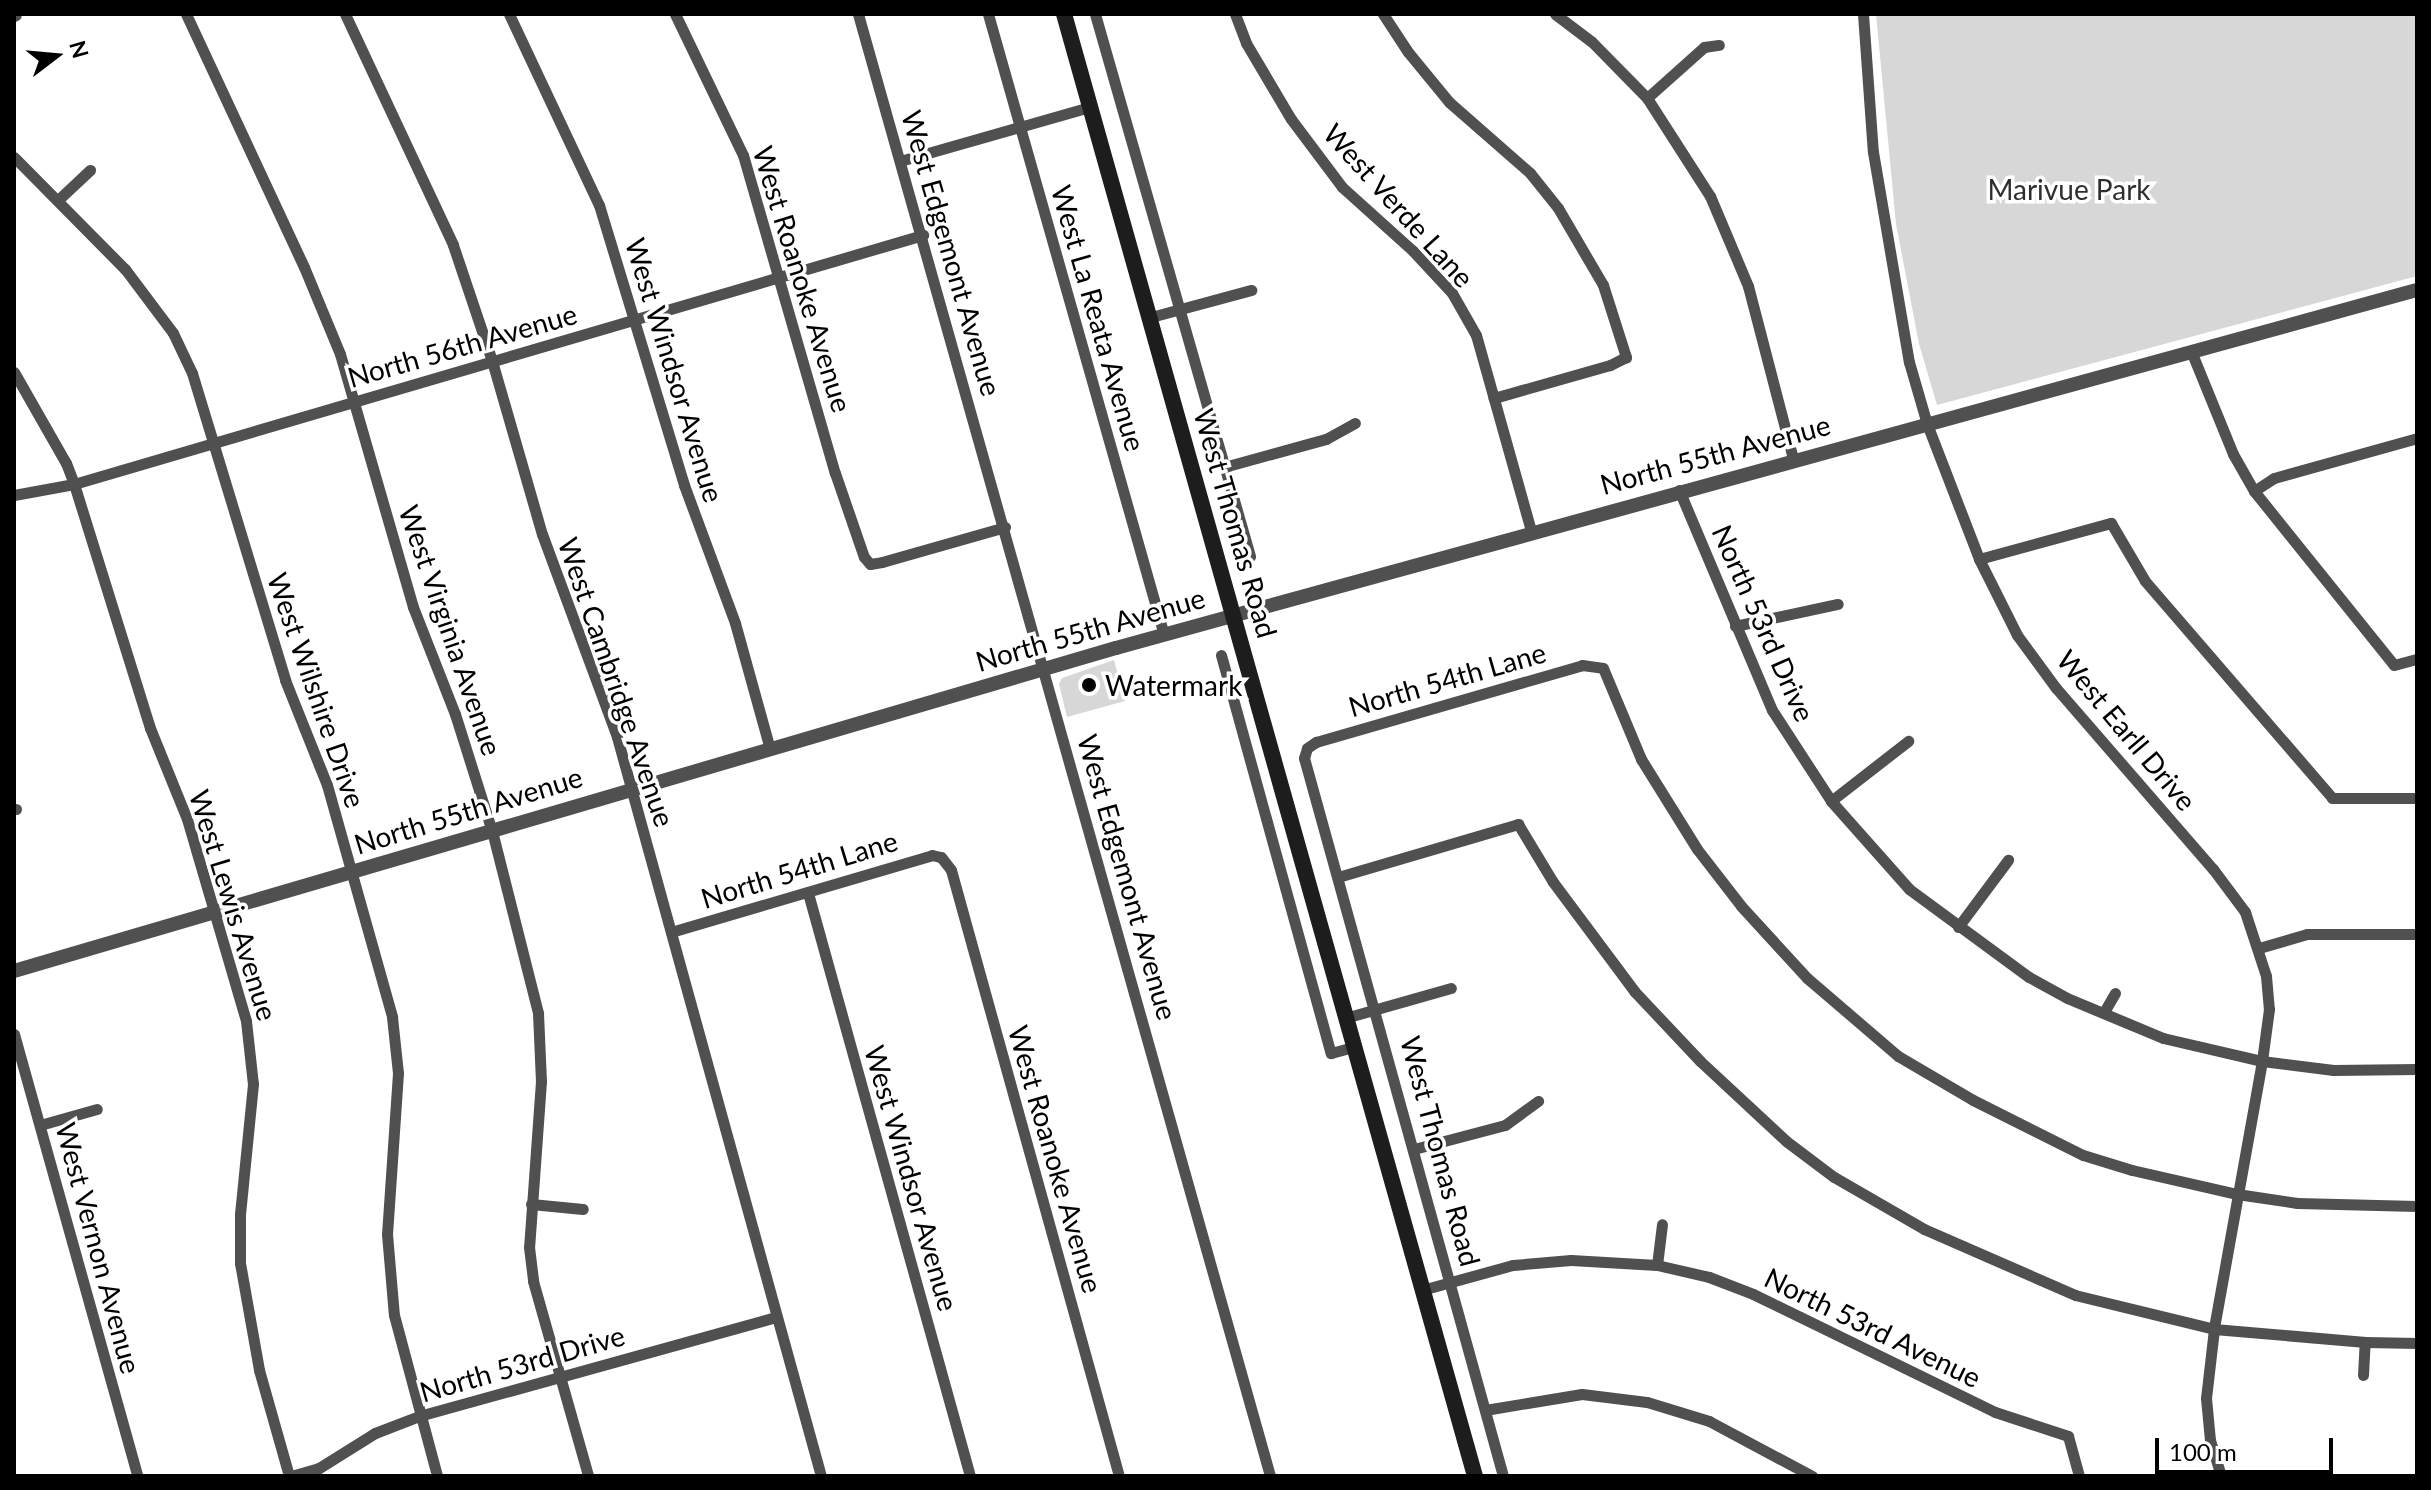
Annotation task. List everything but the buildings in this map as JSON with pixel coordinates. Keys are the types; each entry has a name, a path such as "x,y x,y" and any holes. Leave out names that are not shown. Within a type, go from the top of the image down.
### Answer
{"main road":[{"name":"West Thomas Road","path":"1064,14 1475,1476"}],"street":[{"name":"West Virginia Avenue","path":"186,14 310,279 340,354 413,607 455,714 492,831 538,1013 541,1081 529,1247 533,1281 588,1476"},
{"name":"West Cambridge Avenue","path":"345,14 453,245 492,361 542,534 602,694 821,1476"},
{"name":"West Windsor Avenue","path":"509,14 599,205 700,533 735,623 770,749"},
{"name":"West Roanoke Avenue","path":"675,14 743,155 835,473 864,557 870,564 1005,527"},
{"name":"West Edgemont Avenue","path":"858,14 923,235 1270,1476"},
{"name":"West La Reata Avenue","path":"988,14 1164,635"},
{"name":"West Thomas Road","path":"1095,14 1250,556"},
{"name":"West Verde Lane","path":"1235,14 1246,43 1291,119 1342,187 1413,251 1452,293 1476,335 1531,531"},
{"path":"1383,14 1408,52 1449,102 1530,173 1558,208 1603,285 1626,357 1610,365 1494,398"},
{"path":"1555,14 1592,42 1647,98 1710,196 1748,286 1793,459"},
{"name":"West Earll Drive","path":"1863,14 1873,152 1887,251 1909,362 1927,424 1979,559 2017,635 2056,688 2213,869 2245,912 2259,948 2269,1009 2214,1329 2206,1398 2210,1440 2221,1476"},
{"path":"1647,98 1704,47 1719,45"},
{"path":"900,161 1090,107"},
{"name":"West Wilshire Drive","path":"14,157 125,269 173,333 192,373 285,680 327,785 392,1017 398,1073 387,1234 394,1315 437,1476"},
{"path":"58,200 90,170"},
{"name":"North 56th Avenue","path":"14,495 74,484 923,235"},
{"path":"1151,317 1251,290"},
{"name":"North 55th Avenue","path":"14,971 1164,635 1679,490 2417,290"},
{"path":"2191,351 2233,454 2254,491 2394,665 2417,659"},
{"name":"West Lewis Avenue","path":"14,372 66,463 74,484 150,728 187,819 252,1050 253,1084 240,1214 240,1263 259,1370 290,1476"},
{"path":"1224,467 1326,439 1355,423"},
{"path":"2254,491 2274,478 2417,438"},
{"name":"North 53rd Drive","path":"1679,490 1772,710 1831,801 1909,889 2029,977 2163,1038 2262,1061 2333,1070 2417,1069"},
{"path":"1979,559 2111,523 2145,581 2332,798 2417,798"},
{"path":"1735,626 1838,604"},
{"name":"West Thomas Road","path":"1221,655 1331,1053 1353,1047"},
{"name":"North 54th Lane","path":"1307,748 1316,742 1582,665 1603,668 1641,759 1697,849 1741,906 1807,978 1858,1025 1898,1056 1973,1100 2083,1155 2237,1194"},
{"path":"1239,720 1262,713"},
{"path":"1831,801 1908,741"},
{"name":"West Thomas Road","path":"1307,748 1304,758 1503,1476"},
{"path":"1338,877 1518,824 1553,882 1635,992 1700,1061 1786,1141 1834,1177 1924,1229 2075,1295 2214,1329 2365,1342 2417,1343"},
{"name":"North 54th Lane","path":"671,932 932,855 941,857"},
{"name":"West Roanoke Avenue","path":"941,857 951,870 1119,1476"},
{"path":"1958,927 2008,860"},
{"name":"West Windsor Avenue","path":"808,893 970,1476"},
{"path":"2259,948 2307,934 2417,934"},
{"path":"1345,1018 1451,988"},
{"path":"2104,1012 2115,993"},
{"name":"West Vernon Avenue","path":"14,1034 137,1476"},
{"path":"1414,1149 1505,1125 1538,1101"},
{"path":"40,1125 97,1109"},
{"path":"2237,1194 2343,1206 2417,1206"},
{"path":"531,1204 583,1209"},
{"path":"1657,1265 1662,1224"},
{"name":"North 53rd Avenue","path":"1422,1290 1513,1265 1571,1260 1657,1265 1709,1277 1753,1294 1995,1412 2068,1436 2079,1476"},
{"name":"North 53rd Drive","path":"290,1476 319,1468 375,1433 419,1416 776,1317"},
{"path":"2363,1375 2365,1342"},
{"path":"1485,1410 1582,1394 1647,1402 1709,1421 1812,1476"}],"green space":[{"name":"Marivue Park","path":"1876,14 2417,14 2417,276 1937,405 1919,344 1896,224"},
{"path":"1114,660 1125,701 1067,717 1059,684 1062,678"}],"place":[{"name":"Watermark","path":"1089,685"}]}
